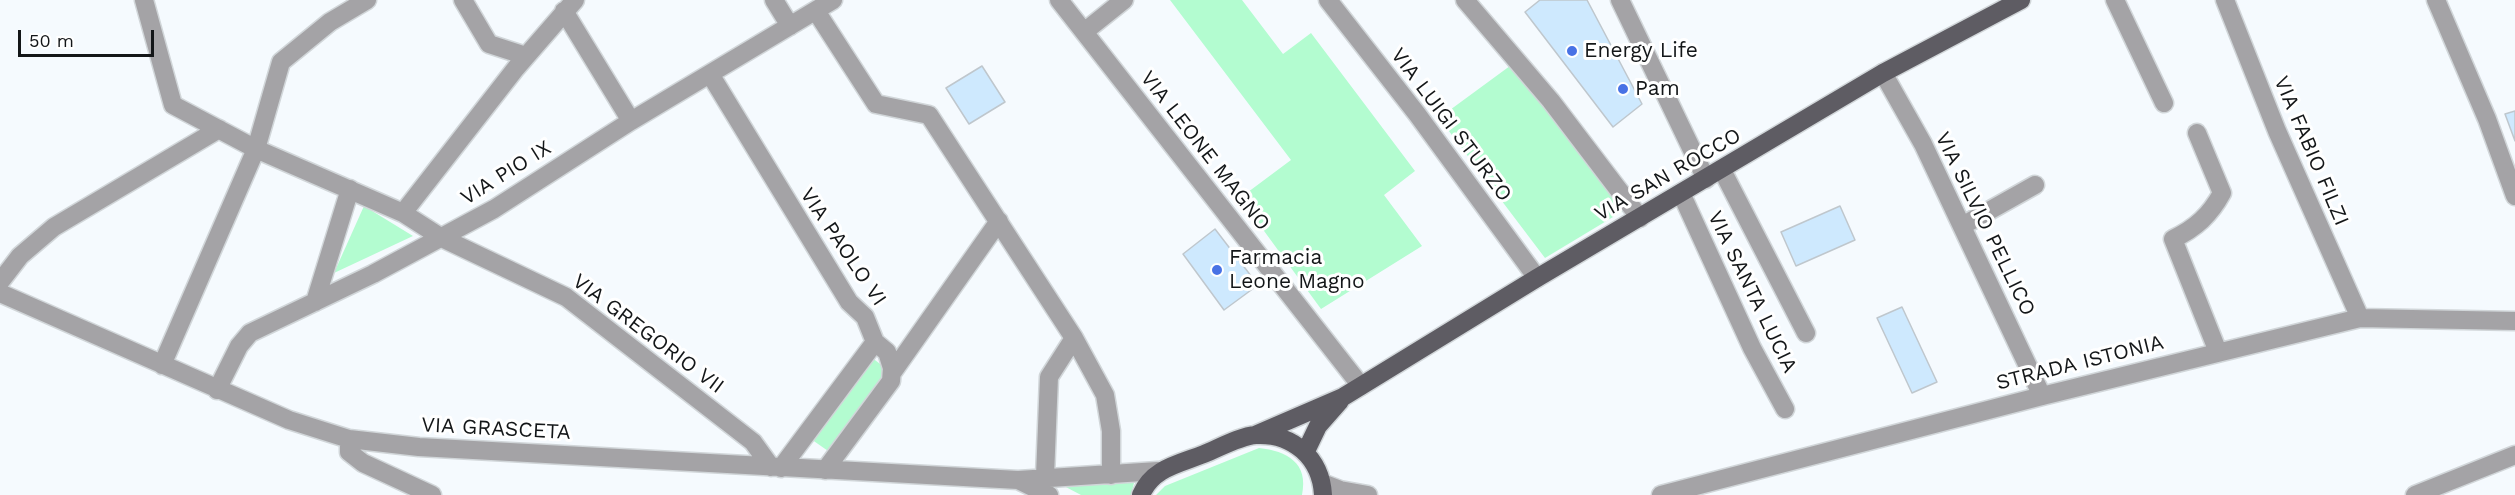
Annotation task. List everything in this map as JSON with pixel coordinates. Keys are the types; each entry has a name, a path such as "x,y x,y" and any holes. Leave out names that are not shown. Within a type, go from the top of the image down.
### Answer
{"main road":[{"name":"VIA SAN ROCCO","path":"1343,397 1537,278 1883,73 2021,0"},
{"path":"1141,495 1146,483 1158,471 1255,435 1343,397"},
{"path":"1306,452 1318,426 1343,397"},
{"path":"1255,435 1293,441 1306,452 1322,489"}],"street":[{"name":"VIA GREGORIO VII","path":"144,0 172,105 256,149 403,213 442,238 566,297 753,442 776,468"},
{"path":"162,365 256,149 281,62 330,22 367,0"},
{"path":"463,0 489,44 526,56"},
{"path":"774,0 790,26"},
{"name":"VIA PIO IX","path":"217,390 239,346 250,333 442,238 494,209 632,121 833,0"},
{"name":"VIA LEONE MAGNO","path":"1059,0 1360,386"},
{"path":"1084,32 1124,0"},
{"name":"VIA LUIGI STURZO","path":"1328,0 1417,114 1537,278"},
{"path":"1465,0 1551,101 1640,218"},
{"path":"1620,0 1714,174 1806,333"},
{"path":"2115,0 2164,103"},
{"name":"VIA FABIO FILZI","path":"2225,0 2277,131 2360,318"},
{"path":"2436,0 2487,119 2515,196"},
{"path":"403,213 526,56 570,6 632,121"},
{"path":"816,10 876,105 929,115 1074,338 1106,395 1111,431 1111,475"},
{"name":"VIA SILVIO PELLICO","path":"1883,73 1923,144 2042,396"},
{"name":"VIA PAOLO VI","path":"710,74 843,293 865,317 875,342 887,352 892,373"},
{"path":"0,282 20,256 54,227 219,129"},
{"path":"2198,133 2222,193 2215,207 2196,227 2173,239 2218,352"},
{"path":"1962,226 2035,184"},
{"path":"315,302 350,189"},
{"name":"VIA SANTA LUCIA","path":"1681,193 1752,348 1785,409"},
{"path":"825,470 891,381 892,373 999,221"},
{"name":"VIA GRASCETA","path":"0,293 217,390 289,420 350,439 419,447 1018,480"},
{"name":"STRADA ISTONIA","path":"1661,495 1699,490 2042,396 2360,318 2515,321"},
{"path":"1045,476 1049,377 1074,338"},
{"path":"776,468 875,342"},
{"path":"350,439 349,452 363,463 432,495"},
{"path":"2415,495 2450,488 2515,455"},
{"path":"1018,480 1045,476 1111,475 1158,471"},
{"path":"1018,480 1049,495"},
{"path":"1322,489 1368,495"}],"green space":[{"path":"1170,0 1242,0 1283,54 1311,33 1415,171 1384,195 1422,246 1321,309 1240,198 1291,160"},
{"path":"1514,63 1623,211 1545,258 1439,118"},
{"path":"364,206 413,236 334,273"},
{"path":"871,357 892,373 831,453 808,437"},
{"path":"1259,448 1279,452 1294,461 1302,475 1302,495 1156,495 1165,486"},
{"path":"1135,479 1131,495 1081,495 1062,485"}],"building":[{"path":"1540,0 1587,0 1642,104 1613,127 1525,12"},
{"path":"982,66 1005,102 969,124 946,88"},
{"path":"2515,111 2515,141 2505,114"},
{"path":"1840,206 1855,240 1796,266 1781,232"},
{"path":"1215,229 1258,285 1224,310 1183,254"},
{"path":"1902,307 1937,382 1912,393 1877,318"}],"place":[{"name":"Energy Life","path":"1572,51"},
{"name":"Pam","path":"1623,89"},
{"name":"Farmacia Leone Magno","path":"1217,270"}]}
